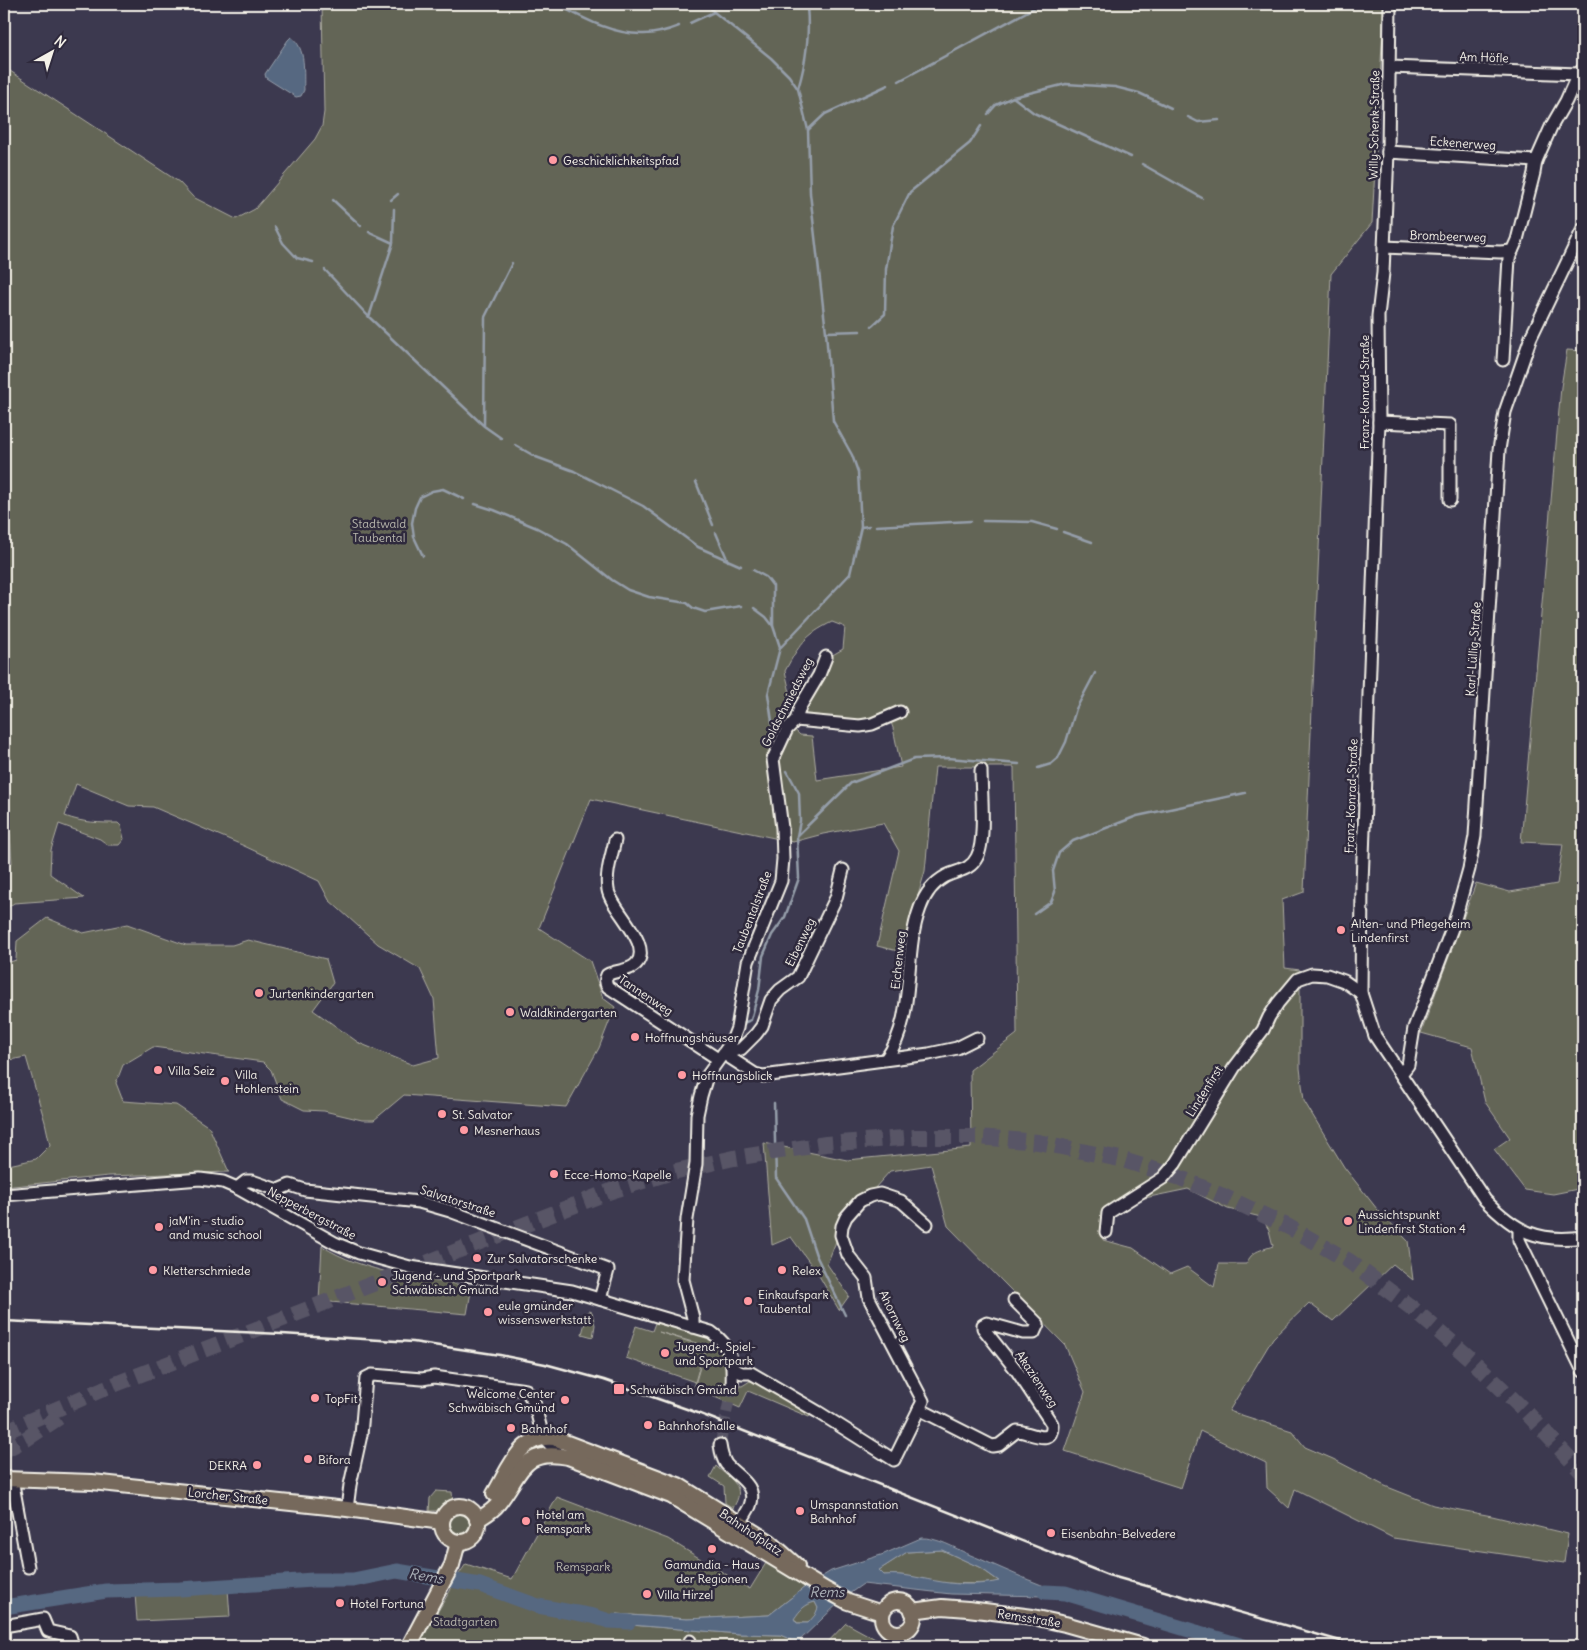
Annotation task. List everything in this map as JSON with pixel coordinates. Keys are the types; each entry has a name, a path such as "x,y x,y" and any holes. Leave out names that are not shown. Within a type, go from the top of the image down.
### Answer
{"main road":[{"path":"475,1516 492,1498 512,1462 524,1446 543,1438"},
{"name":"Bahnhofplatz","path":"543,1438 564,1440 664,1480 692,1494 778,1547 808,1578"},
{"name":"Bahnhofplatz","path":"475,1516 490,1512 499,1503 525,1464 535,1458 552,1455 568,1457 671,1496 808,1578"},
{"name":"Lorcher Straße","path":"8,1479 92,1482 347,1509 442,1522"},
{"path":"462,1507 475,1516 477,1529 472,1537 466,1541 458,1542 451,1540 444,1534 442,1522 444,1516 452,1508 462,1507"},
{"path":"409,1646 455,1558 458,1542"},
{"path":"808,1578 848,1602 882,1613"},
{"path":"894,1602 905,1603 912,1611 914,1616 911,1626 897,1640 885,1627 882,1613 885,1608 894,1602"},
{"name":"Remsstraße","path":"912,1611 942,1608 1033,1618 1065,1624 1143,1646"}],"street":[{"name":"Willy-Schenk-Straße","path":"1384,247 1388,152 1390,4"},
{"name":"Am Höfle","path":"1390,67 1580,72"},
{"path":"1503,360 1509,258 1520,230 1536,161 1551,127 1580,72"},
{"name":"Eckenerweg","path":"1388,152 1536,161"},
{"name":"Karl-Lüllig-Straße","path":"1402,1074 1408,1065 1414,1028 1454,923 1469,869 1475,836 1499,450 1505,412 1531,337 1583,229"},
{"name":"Brombeerweg","path":"1384,247 1512,251"},
{"name":"Franz-Konrad-Straße","path":"1384,247 1384,274 1378,316 1378,422 1362,884 1361,993 1375,1036 1486,1200 1502,1218 1519,1229 1540,1236 1583,1237"},
{"path":"1378,422 1450,425 1450,500"},
{"name":"Goldschmiedsweg","path":"773,760 787,729 796,720 800,708 826,657"},
{"path":"796,720 860,726 872,724 900,712"},
{"name":"Taubentalstraße","path":"692,1327 693,1318 683,1280 688,1219 696,1164 697,1115 707,1076 732,1041 737,1028 748,962 778,890 783,870 782,828 773,760"},
{"name":"Eichenweg","path":"886,1059 895,1048 907,999 911,942 926,893 936,882 947,876 967,870 977,857 981,845 981,770"},
{"name":"Tannenweg","path":"615,840 607,881 608,890 611,900 637,937 640,957 637,964 630,969 607,975 606,984 721,1056"},
{"name":"Eibenweg","path":"721,1056 741,1049 756,1034 762,1026 771,1000 780,990 798,977 836,898 843,870"},
{"name":"Lindenfirst","path":"1106,1232 1108,1213 1163,1178 1175,1164 1234,1068 1263,1030 1278,1003 1298,979 1312,974 1328,975 1344,981 1361,993"},
{"path":"721,1056 755,1074 763,1076 929,1054 957,1048 977,1038"},
{"name":"Nepperbergstraße","path":"4,1195 200,1179 223,1182 335,1243 359,1253 410,1267 550,1286 692,1327"},
{"name":"Salvatorstraße","path":"237,1188 246,1182 252,1181 278,1190 290,1185 305,1190 419,1202 460,1215 608,1270 600,1299"},
{"name":"Ahornweg","path":"919,1408 923,1401 869,1298 866,1278 848,1255 841,1235 846,1217 860,1201 880,1194 901,1201 927,1224"},
{"path":"1519,1229 1519,1240 1583,1370"},
{"name":"Akazienweg","path":"919,1408 992,1446 999,1445 1017,1431 1041,1438 1047,1436 1052,1430 1052,1424 1017,1371 983,1326 987,1323 1022,1333 1034,1333 1038,1324 1014,1300"},
{"path":"692,1327 711,1332 723,1340 730,1351 733,1369 732,1386"},
{"path":"733,1369 742,1373 751,1373 818,1412 894,1460 919,1408"},
{"path":"347,1509 350,1485 361,1435 366,1378 372,1375 422,1380 434,1377 526,1390 534,1402 543,1438"},
{"name":"Bahnhofplatz","path":"543,1438 561,1456"},
{"path":"720,1445 721,1454 726,1463 750,1488 752,1497 750,1506 740,1523"},
{"name":"Lorcher Straße","path":"8,1479 28,1567"},
{"path":"4,1626 43,1619 48,1631 70,1636 72,1646"}],"green space":[{"name":"Stadtwald Taubental","path":"322,4 1381,4 1384,8 1372,223 1331,274 1304,892 1282,900 1285,968 1300,970 1300,1068 1304,1101 1344,1167 1377,1209 1408,1241 1413,1280 1393,1264 1333,1321 1309,1303 1273,1338 1229,1411 1292,1431 1305,1447 1385,1486 1433,1505 1492,1516 1568,1534 1564,1563 1393,1538 1295,1489 1289,1508 1267,1488 1266,1463 1200,1431 1181,1488 1065,1451 1085,1392 1065,1345 948,1226 931,1165 890,1171 843,1224 827,1264 849,1296 839,1310 818,1274 791,1237 772,1245 764,1143 847,1160 971,1148 970,1070 1017,1034 1014,767 935,767 925,871 902,952 877,946 899,851 883,823 823,834 793,842 591,799 539,928 590,961 603,998 615,1007 599,1048 566,1107 404,1095 374,1120 362,1120 324,1111 304,1110 282,1099 271,1070 263,1062 153,1047 123,1065 116,1083 123,1101 176,1105 209,1127 229,1172 108,1176 4,1187 4,1166 36,1159 50,1145 26,1057 4,1061 4,964 16,960 17,941 47,918 83,933 127,924 186,945 232,945 248,940 326,959 333,983 313,1010 359,1043 413,1065 439,1058 434,999 420,969 378,944 329,900 319,881 242,845 153,807 129,806 76,784 65,816 98,823 118,823 121,826 124,839 119,845 108,845 100,839 59,824 51,850 50,874 84,898 14,903 4,910 4,865 12,863 10,834 4,827 4,67 179,182 193,197 236,219 255,209 315,139 322,126 324,112","holes":["832,622 845,627 843,649 829,657 822,679 799,720 860,725 888,714 893,728 901,767 817,780 812,736 800,735 786,722 792,701 785,671 794,654 809,636","1188,1189 1228,1209 1261,1217 1269,1230 1273,1246 1254,1253 1246,1264 1219,1264 1214,1287 1187,1267 1170,1274 1133,1248 1103,1240 1106,1206"]},
{"path":"1567,350 1583,351 1583,1188 1553,1194 1525,1190 1494,1149 1510,1138 1485,1102 1472,1047 1421,1033 1476,883 1510,892 1557,884 1563,844 1521,842 1561,387"},
{"name":"Jugend - und Sportpark Schwäbisch Gmünd","path":"322,1246 356,1262 394,1274 472,1286 467,1314 319,1301"},
{"path":"588,1311 592,1312 595,1325 593,1337 582,1334"},
{"path":"655,1323 688,1330 719,1345 725,1354 727,1364 725,1384 742,1386 750,1381 755,1381 813,1412 809,1417 748,1391 740,1408 694,1388 706,1346 659,1332 705,1347 695,1382 626,1358 636,1326 652,1331"},
{"path":"716,1466 736,1484 738,1494 733,1508 725,1503 724,1486 710,1477"},
{"path":"436,1491 452,1492 453,1502 437,1511 429,1511 430,1498"},
{"name":"Remspark","path":"557,1497 668,1539 750,1589 766,1563 805,1587 769,1615 687,1619 616,1614 619,1624 740,1634 780,1635 790,1639 795,1646 417,1646 454,1581 466,1564 512,1579"},
{"path":"460,1514 467,1517 470,1524 467,1531 460,1534 453,1531 450,1524 453,1517"},
{"path":"942,1550 979,1567 1000,1582 945,1583 901,1575 884,1575 879,1570 907,1552"},
{"path":"228,1589 230,1617 137,1621 135,1594"},
{"path":"815,1602 818,1608 816,1615 808,1623 797,1623 794,1618 798,1612"},
{"path":"846,1623 879,1641 896,1646 824,1646"}],"water":[{"path":"291,37 300,48 303,61 304,90 301,96 296,97 266,78 265,74"},
{"name":"Rems","path":"921,1538 933,1539 1028,1580 1065,1593 1043,1596 951,1594 863,1584 846,1596 799,1641 800,1646 795,1646 790,1639 780,1635 740,1634 619,1624 609,1621 616,1614 687,1619 769,1615 805,1587 831,1571 884,1554","holes":["942,1550 979,1567 999,1581 978,1584 956,1584 906,1576 884,1575 879,1570 907,1552","815,1602 818,1608 815,1615 808,1623 797,1623 794,1619 801,1610 808,1604"]}],"waterway":[{"path":"556,4 598,25 632,34 662,32 679,26"},
{"path":"707,4 714,12 771,58 789,76 798,89 808,130 810,193 826,332 833,421 852,455 858,472 861,527 850,574 780,648 768,694 775,742"},
{"path":"899,81 1041,4"},
{"path":"798,89 807,49 807,7"},
{"path":"690,23 714,12"},
{"path":"1013,97 1066,84 1115,87 1139,93 1171,108"},
{"path":"808,130 825,114 888,85"},
{"path":"988,114 996,105 1013,97 1034,113 1131,157"},
{"path":"1188,117 1198,122 1219,120"},
{"path":"872,326 885,314 886,269 893,226 910,192 970,143 981,126"},
{"path":"1142,164 1202,198"},
{"path":"391,200 398,194"},
{"path":"333,200 361,226"},
{"path":"394,209 393,243 369,317 484,426 501,438"},
{"path":"275,227 283,243 297,258 313,262"},
{"path":"369,232 393,243"},
{"path":"484,425 485,317 512,263"},
{"path":"325,270 369,317"},
{"path":"827,332 860,331"},
{"path":"515,445 536,457 574,471 643,506 698,547 741,566"},
{"path":"696,482 713,525"},
{"path":"423,556 414,537 412,523 415,508 420,497 432,491 443,489 464,499"},
{"path":"475,504 537,528 567,544 612,580 628,590 649,597 687,603 693,608 705,612 741,606"},
{"path":"876,526 971,521"},
{"path":"983,521 1032,522 1057,529"},
{"path":"861,527 869,526"},
{"path":"1063,532 1092,542"},
{"path":"716,533 728,561"},
{"path":"753,570 766,577 773,586 773,626 780,647"},
{"path":"754,608 766,617 773,626"},
{"path":"1038,768 1051,764 1058,758 1066,742 1076,709 1095,673"},
{"path":"797,836 851,783 914,759 948,758 1019,764"},
{"path":"743,1023 751,1020 759,990 763,956 772,935 785,917 799,878 797,836 800,821 799,793 787,771"},
{"path":"1034,914 1051,902 1055,892 1053,871 1059,853 1073,841 1137,816 1245,793"},
{"path":"774,1103 776,1178 804,1219 816,1255 845,1315"},
{"name":"Rems","path":"4,1607 106,1591 180,1589 313,1580 353,1580 397,1571 480,1585 538,1606 593,1616 609,1621 629,1622"},
{"name":"Rems","path":"1045,1592 1065,1593 1243,1646"}],"tunnel":[{"path":"4,1432 103,1389 611,1191 672,1172 734,1158 826,1144 915,1137 978,1137 1038,1142 1120,1159 1178,1177 1287,1226 1349,1261 1412,1308 1473,1361 1527,1413 1583,1473"},
{"path":"720,1445 732,1386"},
{"path":"4,1450 26,1439 61,1416"}],"railway":[{"path":"4,1321 413,1342 545,1364 604,1380 698,1413 1108,1575 1358,1646"}],"place":[{"name":"Geschicklichkeitspfad","path":"553,160"},
{"name":"Alten- und Pflegeheim Lindenfirst","path":"1341,930"},
{"name":"Jurtenkindergarten","path":"259,993"},
{"name":"Waldkindergarten","path":"510,1012"},
{"name":"Hoffnungshäuser","path":"635,1037"},
{"name":"Villa Seiz","path":"158,1070"},
{"name":"Hoffnungsblick","path":"682,1075"},
{"name":"Villa Hohlenstein","path":"225,1081"},
{"name":"St. Salvator","path":"442,1114"},
{"name":"Mesnerhaus","path":"464,1130"},
{"name":"Ecce-Homo-Kapelle","path":"554,1174"},
{"name":"Aussichtspunkt Lindenfirst Station 4","path":"1348,1221"},
{"name":"jaM'in - studio and music school","path":"159,1227"},
{"name":"Zur Salvatorschenke","path":"477,1258"},
{"name":"Kletterschmiede","path":"153,1270"},
{"name":"Relex","path":"782,1270"},
{"name":"Jugend - und Sportpark Schwäbisch Gmünd","path":"382,1282"},
{"name":"Einkaufspark Taubental","path":"748,1301"},
{"name":"eule gmünder wissenswerkstatt","path":"488,1312"},
{"name":"Jugend-, Spiel- und Sportpark","path":"665,1353"},
{"name":"Schwäbisch Gmünd","path":"619,1389"},
{"name":"TopFit","path":"315,1398"},
{"name":"Welcome Center Schwäbisch Gmünd","path":"565,1400"},
{"name":"Bahnhofshalle","path":"648,1425"},
{"name":"Bahnhof","path":"511,1428"},
{"name":"Bifora","path":"308,1459"},
{"name":"DEKRA","path":"257,1465"},
{"name":"Umspannstation Bahnhof","path":"800,1511"},
{"name":"Hotel am Remspark","path":"526,1521"},
{"name":"Eisenbahn-Belvedere","path":"1051,1533"},
{"name":"Gamundia - Haus der Regionen","path":"712,1549"},
{"name":"Villa Hirzel","path":"647,1594"},
{"name":"Hotel Fortuna","path":"340,1603"}],"park label":[{"name":"Stadtgarten","path":"465,1621"}]}
